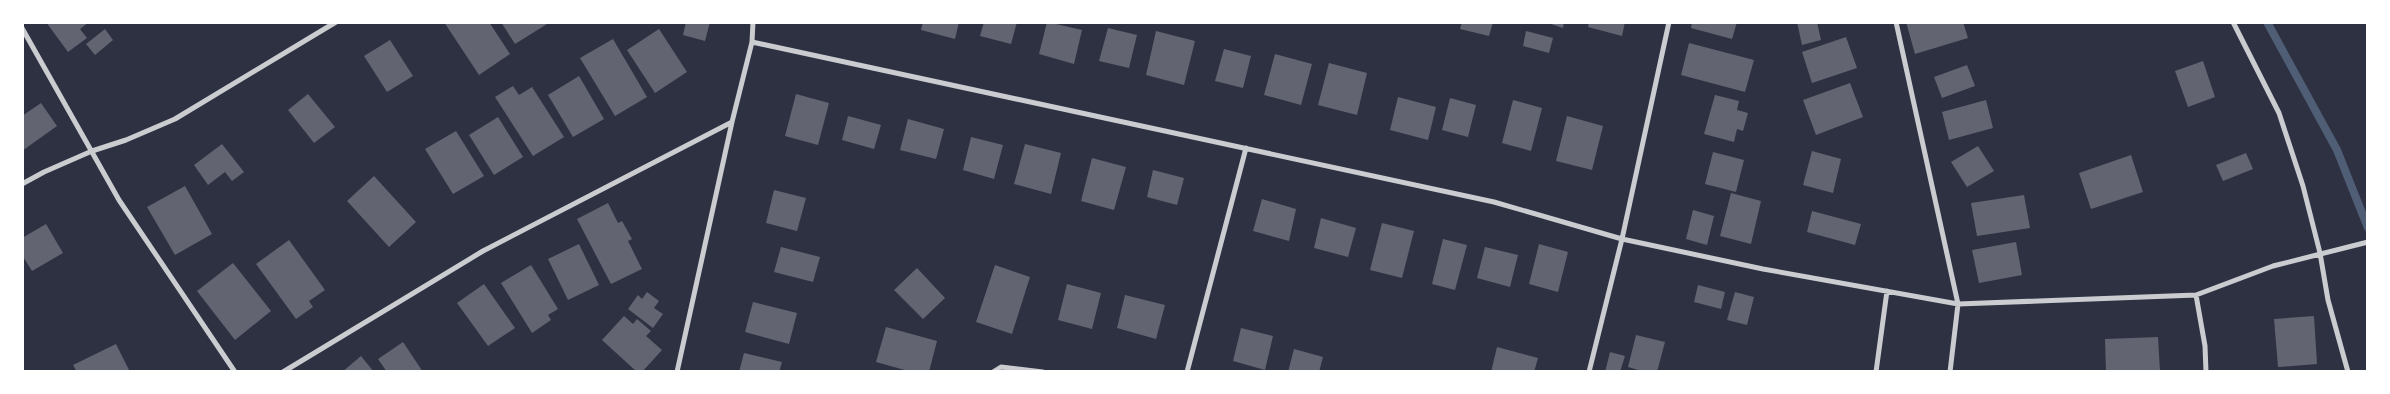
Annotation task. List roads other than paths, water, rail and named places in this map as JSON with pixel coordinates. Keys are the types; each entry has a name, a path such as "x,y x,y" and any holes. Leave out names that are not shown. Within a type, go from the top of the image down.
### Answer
{"street":[{"path":"22,184 92,150 126,140 175,119 336,22"},
{"path":"677,372 732,122 752,42 753,22"},
{"path":"1589,372 1622,239 1669,22"},
{"path":"1896,22 1958,304 1950,372"},
{"path":"2232,22 2279,113 2303,186 2320,254 2328,300 2348,372"},
{"path":"22,28 119,200 235,372"},
{"path":"752,42 1494,202 1622,239 1763,269 1958,304 2196,295 2273,266 2368,242"},
{"path":"283,372 483,251 732,122"},
{"path":"1187,372 1246,148"},
{"path":"1876,372 1887,291"},
{"path":"2196,295 2205,346 2206,372"},
{"path":"993,372 1000,367 1043,372"}],"waterway":[{"path":"2267,22 2337,150 2368,228"}]}
